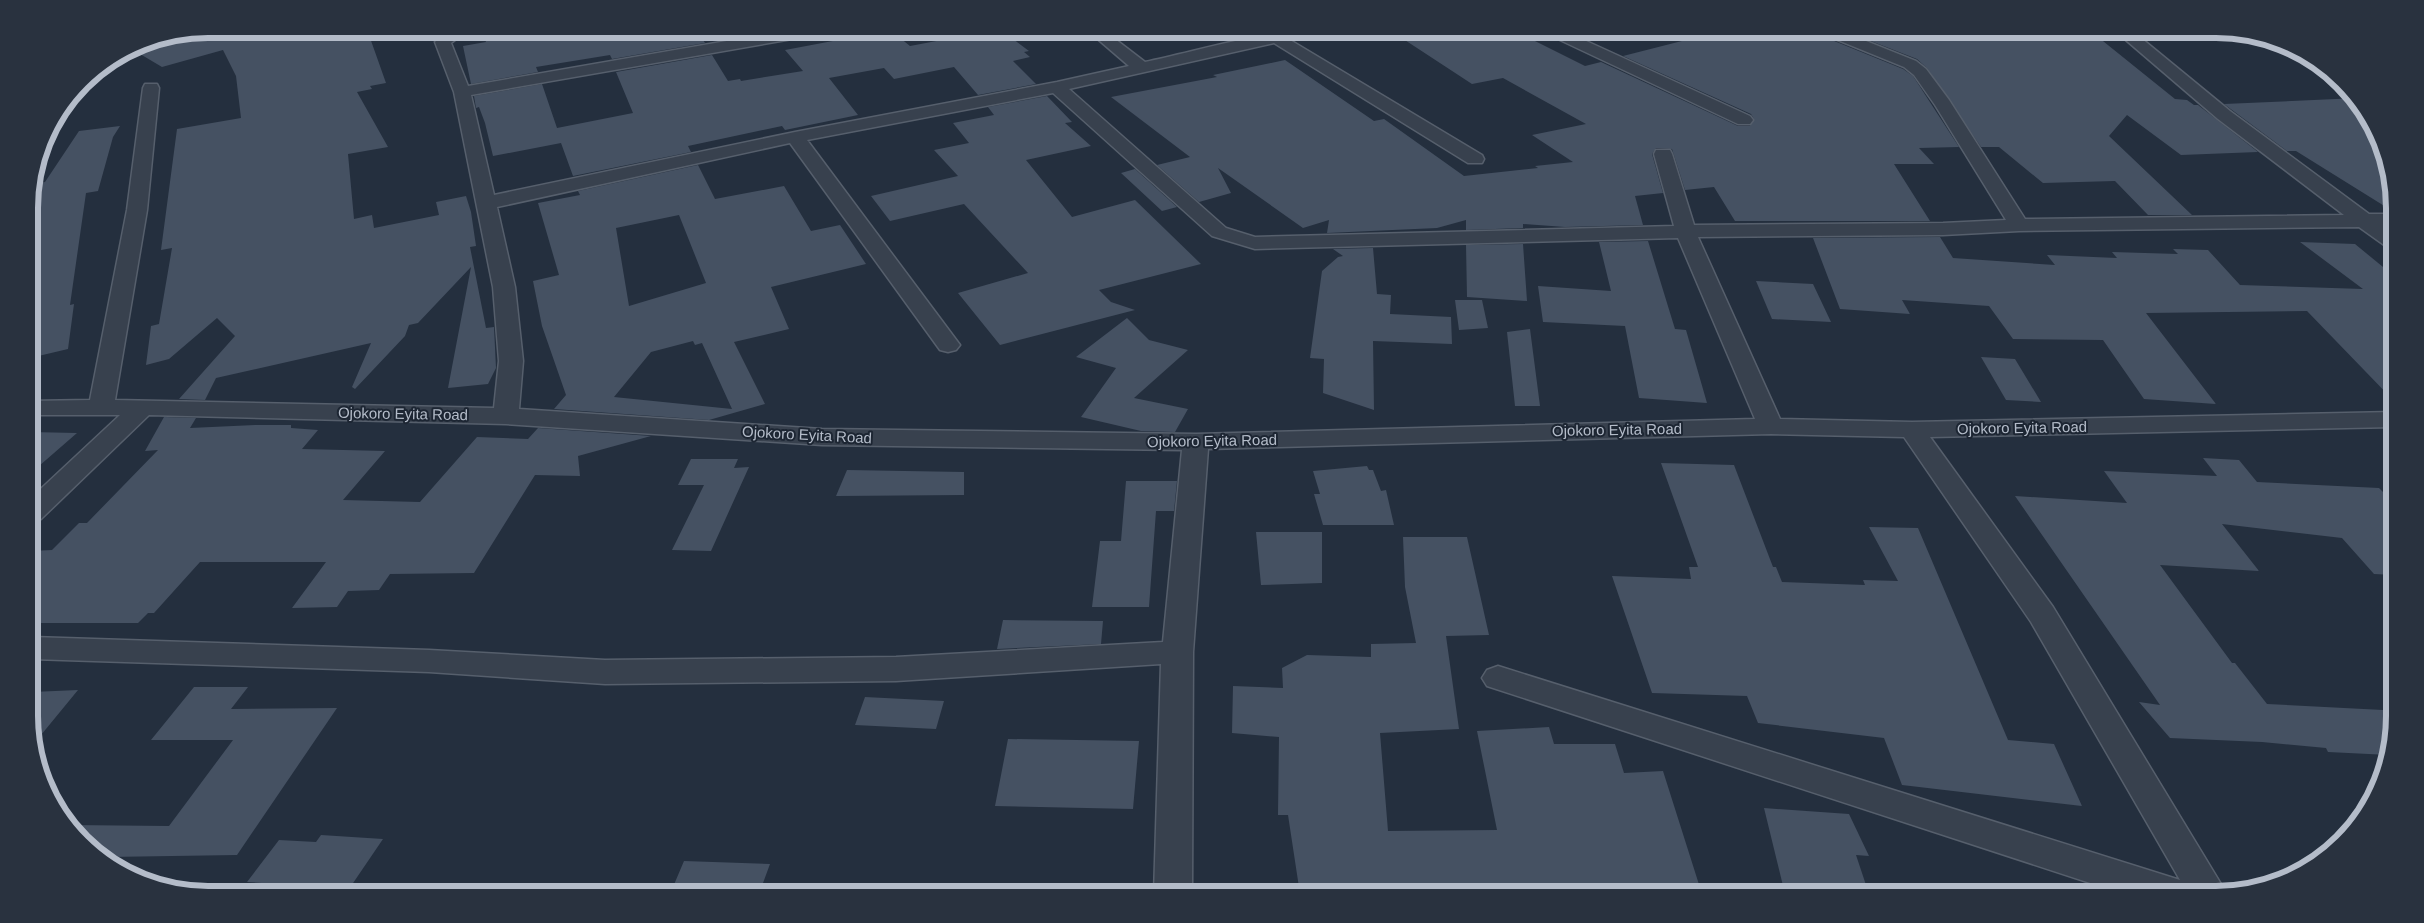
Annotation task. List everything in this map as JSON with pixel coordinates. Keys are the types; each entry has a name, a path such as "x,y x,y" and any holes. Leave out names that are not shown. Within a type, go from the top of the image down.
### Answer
{"street":[{"path":"447,38 443,42 462,92 504,287 511,361 506,416"},
{"path":"749,38 752,41"},
{"path":"462,92 769,38"},
{"path":"1104,38 1142,68"},
{"path":"486,203 795,137 1057,87 1271,38"},
{"path":"1277,38 1475,159"},
{"path":"1567,38 1744,120"},
{"path":"1845,38 1910,64 1920,72 1943,104 2019,225"},
{"path":"2131,38 2224,115 2386,238"},
{"path":"1057,87 1219,232 1255,243 1452,236 1686,233 1810,229 1943,230 2019,225 2386,220"},
{"path":"101,407 137,210 151,88"},
{"path":"795,137 948,345"},
{"path":"1663,154 1686,233 1771,426"},
{"path":"38,506 142,407"},
{"name":"Ojokoro Eyita Road","path":"38,408 142,407 506,416 822,437 1196,442 1771,426 1912,430 2386,420"},
{"path":"1912,430 2042,616 2203,885"},
{"path":"1173,886 1177,652 1196,442"},
{"path":"38,648 429,661 605,672 896,669 1177,652"},
{"path":"1498,678 2146,885"}],"building":[{"path":"336,38 341,40 370,38 386,83 370,86 372,89 357,92 388,147 348,154 354,219 372,215 374,228 439,215 436,202 466,196 471,212 476,246 470,247 486,328 494,327 496,368 488,384 448,388 471,267 418,323 409,325 405,336 355,389 352,387 371,343 216,378 205,400 179,399 235,336 217,318 169,359 146,365 151,326 159,324 172,248 161,250 177,129 241,118 236,76 223,50 162,67 137,52 163,43 185,39"},
{"path":"484,38 702,38 705,43 612,59 610,55 536,67 538,72 471,84 463,46 486,42"},
{"path":"849,38 900,38 910,46 952,38 1012,38 1029,51 1024,52 1030,57 1013,61 1036,84 978,95 954,67 894,79 884,68 829,78 858,115 785,130 782,126 688,146 691,152 573,176 561,143 493,156 485,123 479,107 476,108 474,96 542,84 557,128 633,113 616,72 712,55 728,81 740,79 741,81 803,71 785,50"},
{"path":"1402,38 1529,38 1585,66 1601,62 1738,126 1750,126 1754,119 1751,114 1623,56 1694,38 1827,38 1903,69 1913,76 1959,147 1919,148 1934,164 1894,164 1930,221 1735,221 1714,187 1685,190 1672,149 1656,148 1652,154 1663,193 1635,196 1643,225 1565,227 1523,224 1523,228 1466,230 1466,220 1437,228 1327,233 1329,220 1303,228 1218,168 1231,193 1199,202 1157,165 1190,157 1111,97 1217,77 1213,75 1285,60 1374,121 1384,119 1464,176 1573,162 1532,135 1586,124 1503,78 1472,84"},
{"path":"1863,38 2099,38 2175,99 2187,100 2194,105 2198,105 2258,152 2181,155 2127,115 2109,136 2192,215 2148,215 2115,181 2043,183 1999,147 1981,147 1927,68 1917,59"},
{"path":"1047,96 1072,122 1065,123 1091,146 1026,160 1072,217 1135,200 1201,264 1099,290 1111,302 1135,310 1000,345 958,293 1028,273 964,204 890,221 871,196 958,176 934,150 969,143 953,123 994,115 988,107"},
{"path":"2346,99 2364,122 2374,142 2381,163 2386,207 2296,151 2287,151 2224,104"},
{"path":"120,126 113,137 98,191 86,193 70,305 74,304 68,349 38,356 38,196 40,183 45,182 79,131"},
{"path":"698,165 715,199 784,186 811,231 840,225 866,264 771,287 789,329 734,342 765,404 709,420 554,409 566,395 542,326 533,281 559,275 538,203 580,195 578,191","holes":["679,215 706,283 629,306 616,228","693,341 695,345 702,343 732,409 614,397 651,352"]},
{"path":"1135,169 1177,207 1162,211 1121,173"},
{"path":"1940,237 1953,258 2055,265 2047,255 2117,258 2112,252 2178,254 2173,249 2208,250 2240,285 2363,289 2300,242 2355,244 2386,269 2386,393 2307,311 2146,313 2216,404 2144,399 2103,340 2013,339 1989,306 1902,300 1910,314 1840,309 1813,238"},
{"path":"1648,241 1675,329 1686,330 1707,403 1639,398 1625,326 1543,322 1538,286 1611,291 1599,242"},
{"path":"1523,244 1527,301 1467,297 1466,245"},
{"path":"1373,248 1377,294 1391,295 1390,314 1451,317 1452,344 1373,341 1374,410 1323,393 1324,359 1310,358 1322,271 1338,257 1343,256 1333,249"},
{"path":"1756,281 1813,284 1831,322 1772,319"},
{"path":"1455,300 1482,300 1488,328 1459,330"},
{"path":"1127,318 1149,340 1188,350 1134,398 1188,409 1175,432 1141,431 1081,417 1116,368 1076,357"},
{"path":"1530,329 1540,406 1515,406 1507,332"},
{"path":"1981,357 2015,359 2041,402 2006,400"},
{"path":"164,417 196,418 190,428 291,425 291,428 318,430 302,449 385,451 343,500 420,502 477,437 528,439 538,428 651,436 578,456 580,476 535,475 474,573 390,574 379,590 348,591 337,607 292,608 326,562 200,562 154,613 148,613 138,623 38,623 38,551 52,550 79,523 87,523 158,450 145,451"},
{"path":"38,432 77,433 38,467"},
{"path":"2203,458 2239,460 2257,482 2379,488 2386,495 2386,575 2374,574 2342,538 2222,524 2259,571 2160,565 2232,663 2235,663 2267,704 2383,710 2386,716 2385,738 2381,755 2328,752 2326,748 2262,742 2170,738 2139,702 2160,705 2015,496 2127,503 2104,471 2217,476"},
{"path":"691,459 738,459 734,468 749,467 711,551 672,550 704,485 678,485"},
{"path":"1661,463 1734,465 1773,567 1776,567 1782,582 1865,585 1863,580 1898,581 1869,527 1918,528 2008,740 2054,744 2082,806 1902,785 1884,738 1758,723 1747,696 1652,693 1612,576 1691,579 1689,567 1698,567"},
{"path":"1367,466 1369,470 1373,470 1381,491 1386,490 1394,525 1323,525 1314,494 1320,494 1313,471"},
{"path":"847,470 964,472 964,495 836,496"},
{"path":"1126,481 1177,481 1174,511 1156,511 1149,607 1092,607 1100,541 1121,541"},
{"path":"1256,532 1322,532 1322,583 1261,585"},
{"path":"1403,537 1467,537 1489,635 1446,636 1459,729 1380,733 1388,831 1497,830 1477,731 1549,727 1554,744 1615,744 1624,773 1663,771 1699,885 1299,885 1288,815 1278,815 1279,737 1232,733 1233,686 1283,688 1282,668 1307,655 1371,657 1371,644 1416,643 1405,587"},
{"path":"1003,620 1103,621 1101,644 997,649"},
{"path":"194,687 248,687 231,709 337,708 237,855 113,857 95,843 78,825 169,826 233,740 151,740"},
{"path":"78,690 39,738 38,716 38,692"},
{"path":"865,697 944,701 936,729 855,725"},
{"path":"1008,739 1139,741 1133,809 995,806"},
{"path":"1764,808 1849,814 1869,856 1856,855 1866,885 1783,885"},
{"path":"321,835 383,839 351,886 305,886 247,882 279,840 316,842"},
{"path":"684,861 770,864 762,886 673,886"}]}
